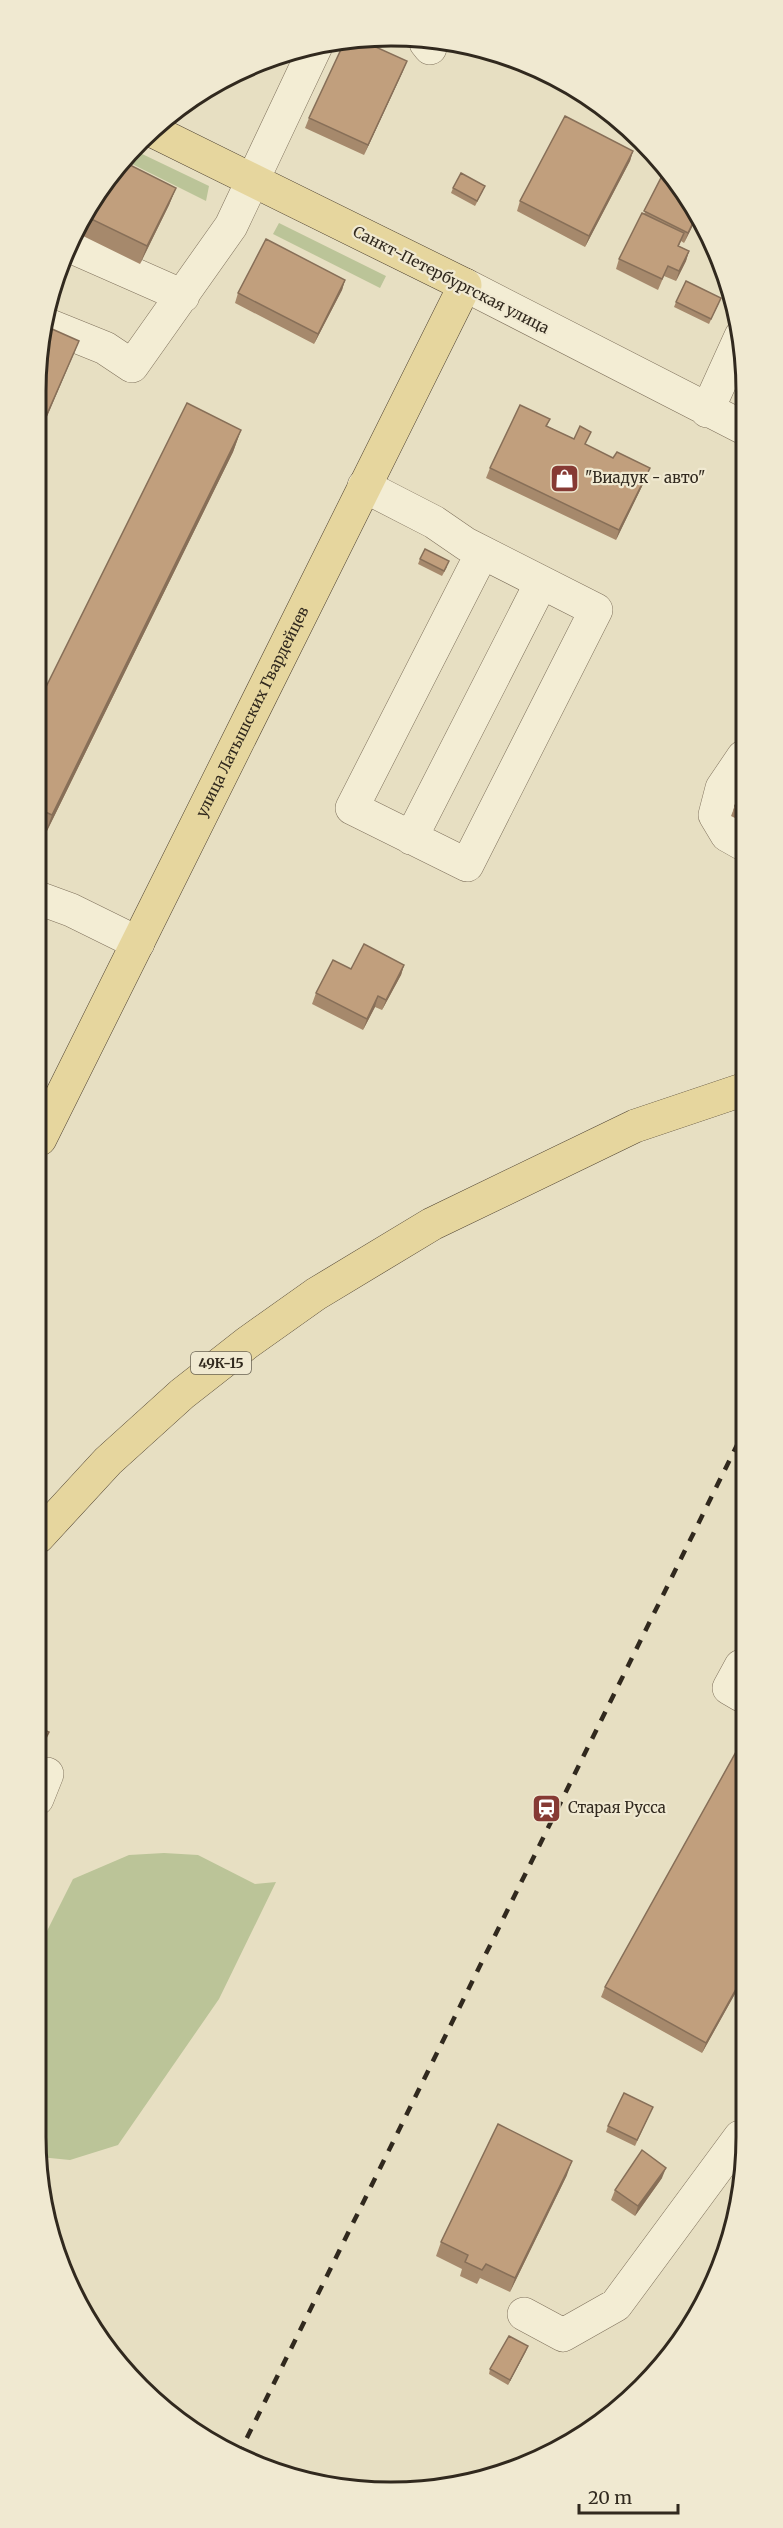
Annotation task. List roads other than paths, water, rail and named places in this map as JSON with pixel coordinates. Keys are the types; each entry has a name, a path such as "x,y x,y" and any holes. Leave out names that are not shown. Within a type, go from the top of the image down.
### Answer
{"main road":[{"name":"Санкт-Петербургская улица","path":"161,135 465,285"},
{"name":"улица Латышских Гвардейцев","path":"47,1125 465,285"},
{"name":"49К-15","path":"47,1527 108,1461 182,1394 237,1350 316,1294 432,1224 635,1125 736,1092"}],"street":[{"path":"52,327 105,348 132,366 231,226 311,56"},
{"path":"77,249 183,296"},
{"name":"Санкт-Петербургская улица","path":"465,285 736,424"},
{"path":"707,411 734,351"},
{"path":"364,486 434,522 482,553 596,610 467,866 352,808 482,553"},
{"path":"411,838 541,583"},
{"path":"736,768 723,788 715,815 727,835 736,840"},
{"path":"47,901 138,942"},
{"path":"736,1675 729,1688 736,1692"},
{"path":"524,2314 563,2335 616,2305 736,2142"}],"railway":[{"path":"242,2447 736,1447"}],"place":[{"name":"\"Виадук - авто\"","path":"564,478"},
{"name":"Старая Русса","path":"547,1808"}]}
